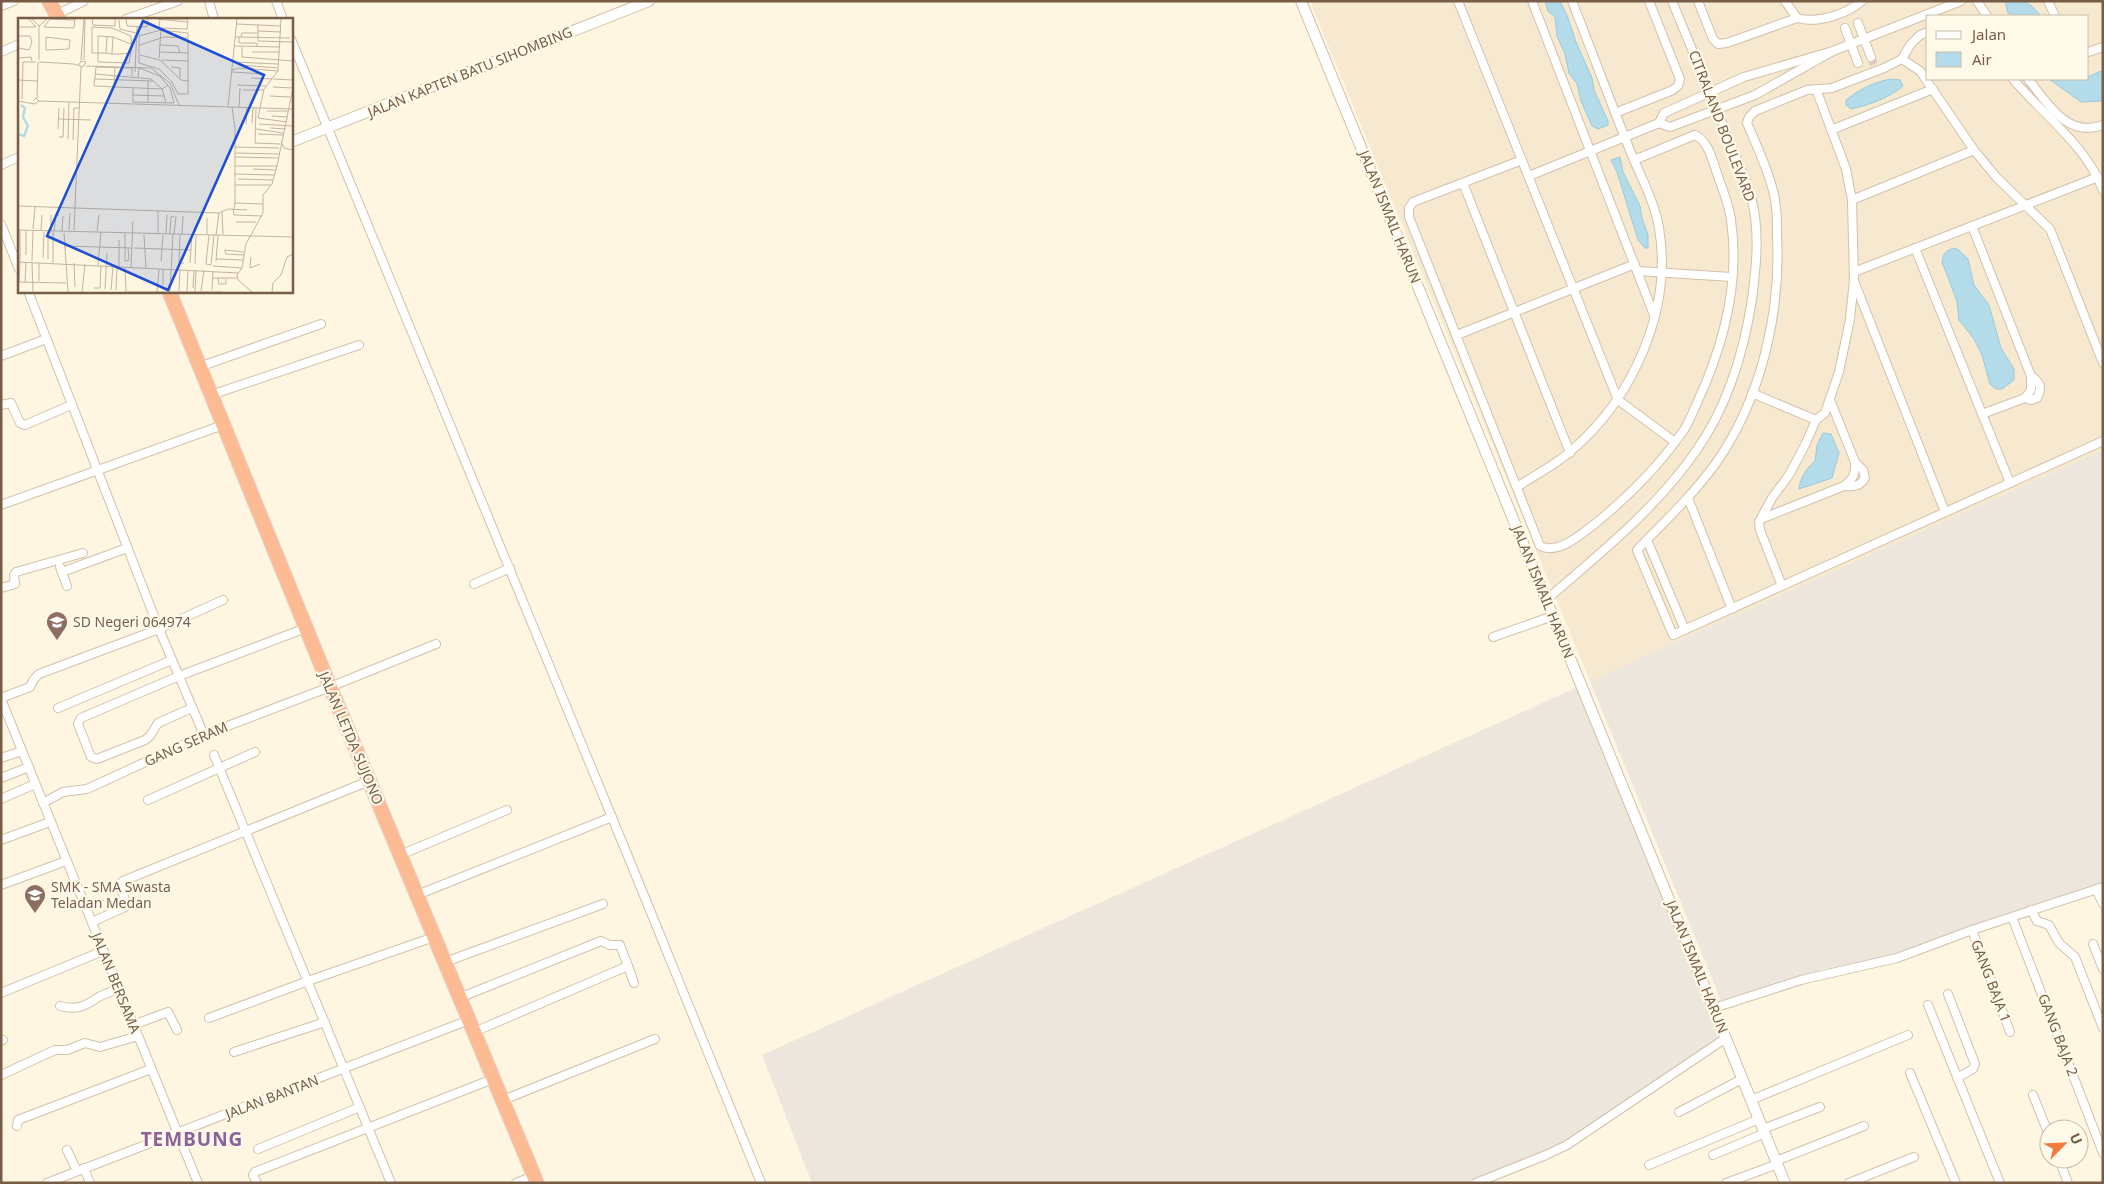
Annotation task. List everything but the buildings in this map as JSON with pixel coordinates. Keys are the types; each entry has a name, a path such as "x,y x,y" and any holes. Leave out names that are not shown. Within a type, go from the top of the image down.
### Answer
{"highway":[{"path":"49,1 58,11"},
{"name":"JALAN LETDA SUJONO","path":"169,292 330,687 536,1179"}],"street":[{"path":"1,6 14,1"},
{"path":"58,11 84,1"},
{"path":"129,18 178,1"},
{"path":"209,1 212,16"},
{"path":"276,1 283,18"},
{"name":"JALAN KAPTEN BATU SIHOMBING","path":"292,142 649,1"},
{"name":"JALAN ISMAIL HARUN","path":"1301,1 1785,1183"},
{"path":"1532,1 1655,316"},
{"path":"1517,487 1570,452 1594,429 1618,400 1645,348 1655,316 1661,272 1657,219 1572,1"},
{"path":"1615,113 1673,90 1678,86 1680,79 1649,1"},
{"name":"CITRALAND BOULEVARD","path":"1546,600 1632,524 1666,490 1697,450 1716,416 1738,364 1748,325 1753,290 1756,239 1753,203 1711,93 1672,1"},
{"path":"1698,1 1713,39 1718,44 1726,44 1797,18 1804,20 1839,13 1852,8 1862,1"},
{"path":"1926,15 1961,1"},
{"path":"1977,1 1986,15"},
{"path":"2048,1 2054,15"},
{"path":"1461,2 1618,400 1675,442"},
{"path":"1789,3 1797,18"},
{"path":"1852,8 1874,64"},
{"path":"1839,13 1861,69"},
{"path":"1529,176 1659,123 1664,113 1744,77 1833,51 1926,15"},
{"path":"1902,59 1910,45 1920,35 1926,33"},
{"path":"292,41 510,568 760,1183"},
{"path":"1,52 18,44"},
{"path":"2089,52 2103,47"},
{"path":"1659,123 1670,127 1755,95 1833,51"},
{"path":"2103,363 2050,229 1996,178 1974,150 1920,71 1902,59 1874,64 1861,69 1832,88 1807,90 1755,111 1749,117 1748,123 1772,187 1776,209 1778,258 1774,313 1766,350 1752,393 1717,461 1688,498 1637,550 1673,636 2103,441"},
{"path":"2014,80 2030,99 2075,143 2098,177 2103,190"},
{"path":"2029,80 2063,121 2082,128 2103,125"},
{"path":"1831,130 1932,89"},
{"path":"1782,586 1760,530 1761,519 1772,498 1789,475 1806,445 1816,420 1825,413 1830,400 1839,372 1850,320 1854,276 1852,200 1846,169 1816,90"},
{"path":"1522,160 1413,202 1409,208 1409,217 1540,546 1547,550 1559,547 1586,530 1624,500 1659,463 1685,428 1709,377 1722,336 1729,300 1733,257 1731,221 1728,204 1705,142 1695,135 1634,160"},
{"path":"1852,200 1974,150"},
{"path":"1,165 18,157"},
{"path":"1854,276 1915,248 2098,177"},
{"path":"1463,183 1570,452"},
{"path":"1,224 18,266"},
{"path":"1972,226 2031,376 2040,385 2040,392 2037,398 2031,400 2025,398 1982,414"},
{"path":"1915,248 2010,483"},
{"path":"1457,335 1573,288 1636,267 1661,272 1731,277"},
{"path":"1854,276 1945,512"},
{"path":"28,292 159,629 204,735"},
{"path":"199,367 321,324"},
{"path":"1,356 46,339"},
{"path":"211,395 359,344"},
{"path":"1752,393 1816,420"},
{"path":"1761,519 1844,486 1861,484 1865,478 1863,470 1856,462 1830,400"},
{"path":"1,405 11,403 20,422 25,425 72,405"},
{"path":"1,505 97,472 223,425"},
{"path":"1688,498 1732,609"},
{"path":"1647,540 1685,630"},
{"path":"62,572 127,548"},
{"path":"1,588 15,584 14,575 16,572 83,553"},
{"path":"58,560 67,586"},
{"path":"474,584 510,568"},
{"path":"1,698 30,687 39,674 159,629 223,600"},
{"path":"1493,637 1553,616"},
{"path":"192,708 158,723 150,736 145,740 98,759 91,757 78,726 81,718 179,676 306,628"},
{"name":"GANG SERAM","path":"43,803 63,792 87,789 204,735 436,644"},
{"path":"58,708 172,660"},
{"name":"JALAN BERSAMA","path":"1,698 198,1183"},
{"path":"1,758 22,750"},
{"path":"148,800 254,752"},
{"path":"214,755 391,1183"},
{"path":"1,778 29,767"},
{"path":"92,922 126,906 120,885 122,882 246,833 369,781"},
{"path":"1,799 35,784"},
{"path":"400,855 507,810"},
{"path":"417,895 612,817"},
{"path":"1,840 50,822"},
{"path":"1,884 66,861"},
{"path":"1714,1008 1801,980 1897,958 2012,917 2035,916 2100,888 2101,900"},
{"path":"445,962 603,904"},
{"path":"2035,916 2049,926 2059,943 2075,957 2103,1028"},
{"name":"GANG BAJA 2","path":"2012,917 2103,1153"},
{"name":"GANG BAJA 1","path":"1972,930 2010,1032"},
{"path":"209,1018 434,936"},
{"path":"460,998 602,941 610,945 620,945 634,983"},
{"path":"2093,944 2103,969"},
{"path":"1,993 103,951"},
{"name":"JALAN BANTAN","path":"47,1183 345,1068 472,1026 628,966"},
{"path":"60,1006 74,1009 86,1006 98,997 119,988"},
{"path":"1948,994 1976,1064 1973,1069 1957,1078"},
{"path":"1928,1005 2000,1183"},
{"path":"133,1025 168,1012 177,1030"},
{"path":"234,1052 325,1022"},
{"path":"1751,1100 1908,1035"},
{"path":"1,1075 55,1050 67,1050 85,1043 106,1046 138,1036"},
{"path":"1476,1183 1567,1145 1726,1038"},
{"path":"503,1100 655,1039"},
{"path":"17,1126 18,1120 151,1068"},
{"path":"1910,1073 1956,1183"},
{"path":"1679,1112 1742,1078"},
{"path":"257,1183 254,1175 256,1172 493,1079"},
{"path":"2033,1095 2043,1119"},
{"path":"1649,1165 1820,1107"},
{"path":"258,1149 360,1108"},
{"path":"1726,1183 1864,1126"},
{"path":"1713,1155 1762,1127"},
{"path":"67,1150 90,1183"},
{"path":"1849,1183 1914,1157"},
{"path":"2063,1169 2068,1183"},
{"path":"516,1183 536,1179"}],"shaded area":[{"path":"1310,1 2103,1 2103,450 1590,681"},
{"path":"2103,450 2103,884 1898,956 1823,969 1722,1003 1590,681"},
{"path":"1578,687 1719,1040 1565,1147 1476,1183 812,1183 762,1055"}],"water":[{"path":"1545,1 1560,1 1592,78 1594,90 1608,125 1598,129 1592,126 1581,101 1577,84 1569,73 1565,54 1557,36 1555,17 1548,11"},
{"path":"2005,1 2018,1 2026,2 2040,15 2012,15 2008,13"},
{"path":"2103,70 2103,101 2081,102 2050,80 2089,80 2089,77"},
{"path":"1891,79 1900,80 1903,86 1892,94 1872,103 1851,109 1846,105 1846,100 1862,89"},
{"path":"1620,157 1623,172 1640,206 1648,235 1648,248 1645,248 1638,240 1617,172 1611,160"},
{"path":"1954,248 1959,250 1968,259 1974,285 1989,305 2001,348 2014,369 2014,380 2002,389 1996,389 1990,384 1982,355 1974,339 1959,320 1957,301 1942,262 1945,253"},
{"path":"1823,433 1831,434 1839,453 1832,478 1799,489 1804,474 1815,461 1817,445"}],"tunnel":[{"path":"1871,57 1874,65"}],"place":[{"name":"SD Negeri 064974","path":"57,641"},
{"name":"SMK - SMA Swasta Teladan Medan","path":"35,914"}],"district":[{"name":"TEMBUNG","path":"192,1139"}]}
